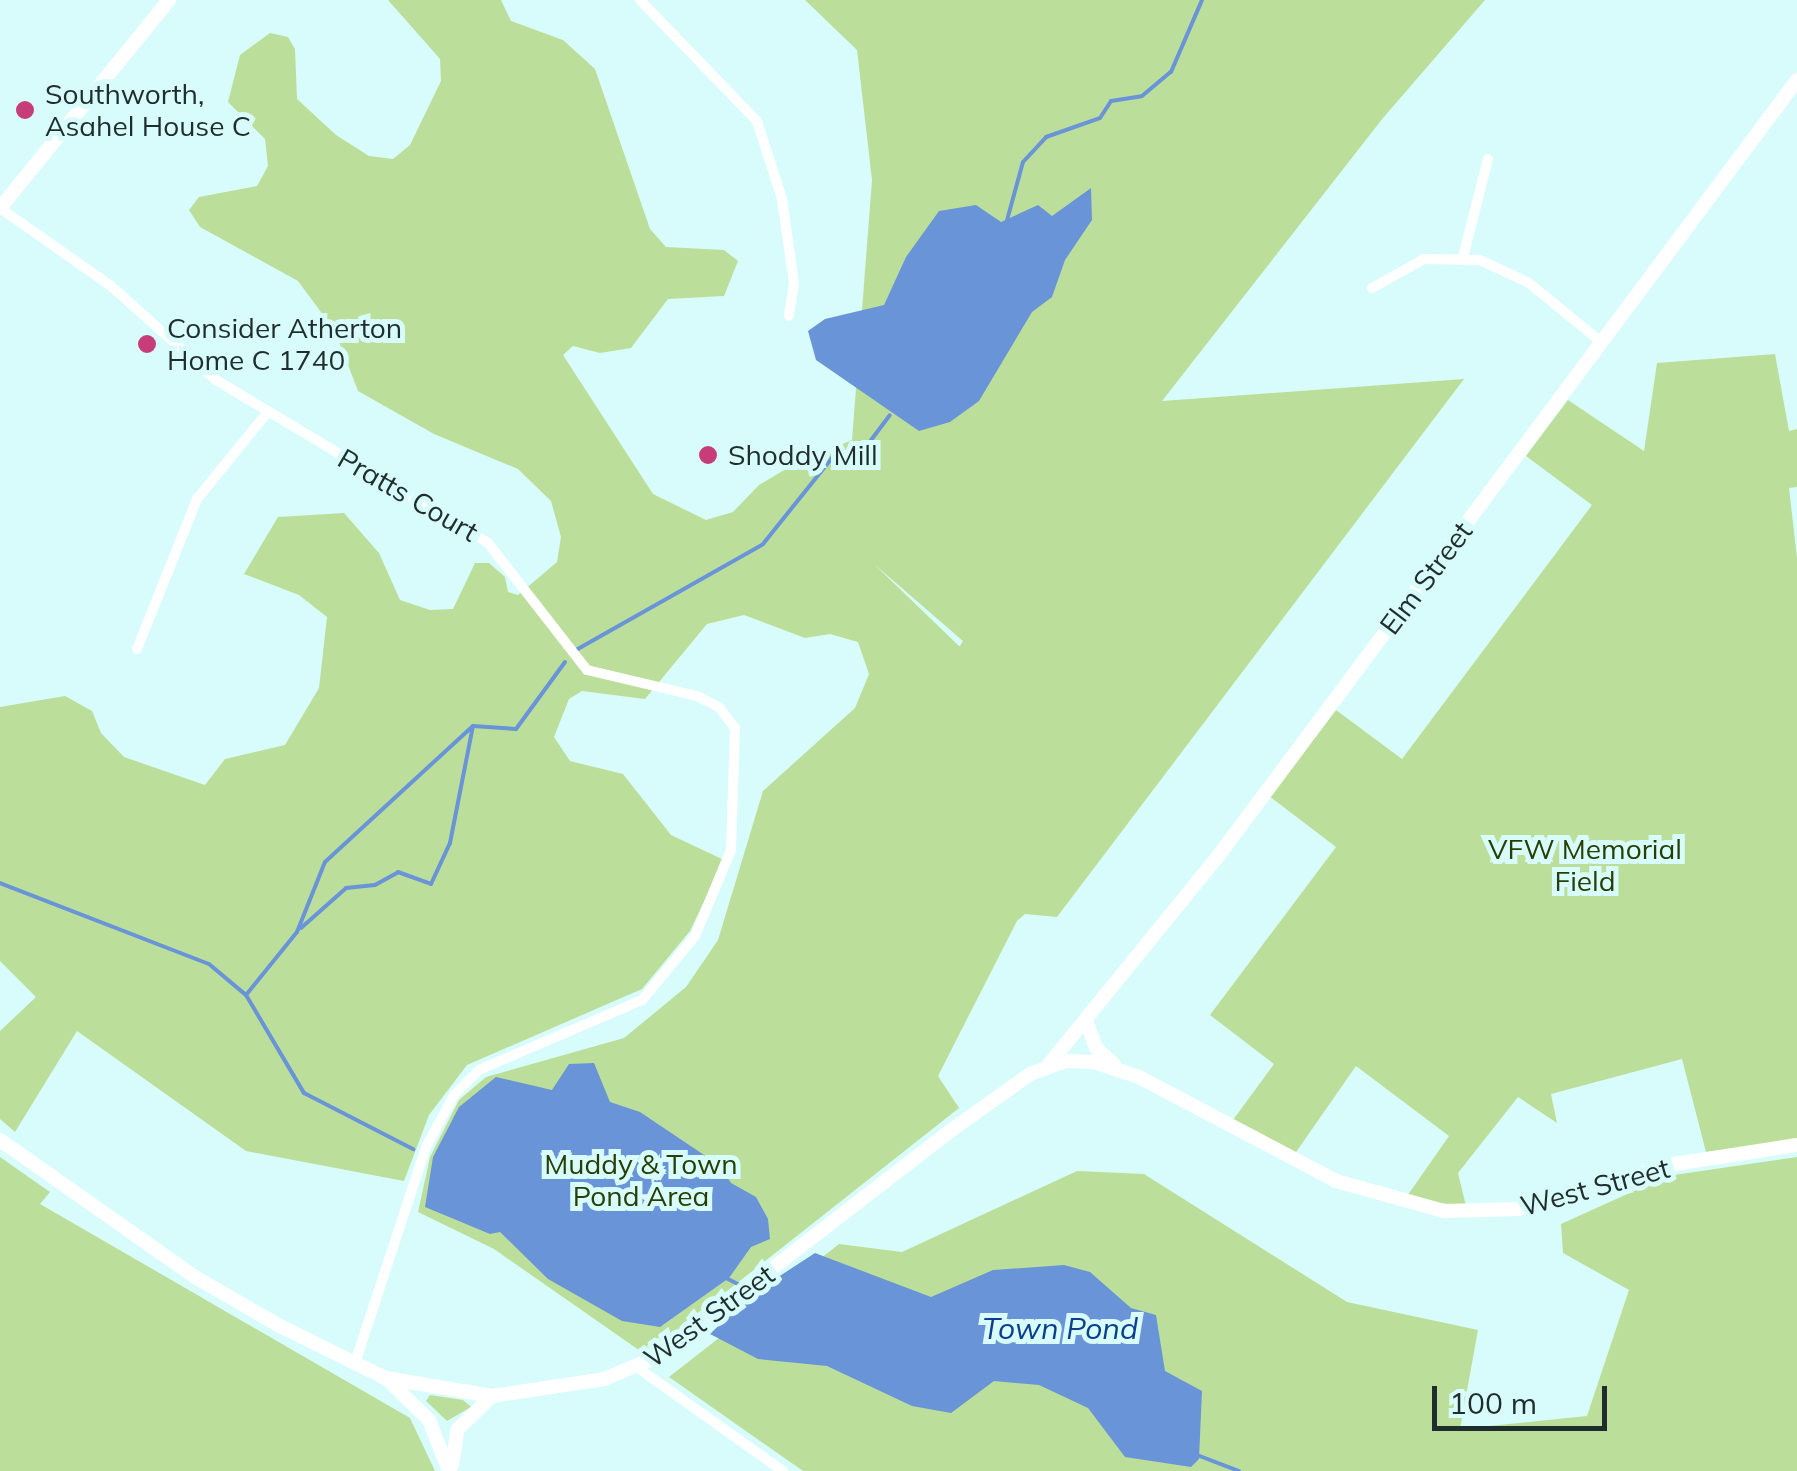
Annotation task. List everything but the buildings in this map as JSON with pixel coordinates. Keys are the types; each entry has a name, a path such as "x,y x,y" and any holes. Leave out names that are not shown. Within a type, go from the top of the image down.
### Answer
{"street":[{"path":"0,208 169,0"},
{"path":"640,0 730,86 765,138 780,184 794,282 789,316"},
{"name":"Elm Street","path":"1045,1067 1087,1023 1797,80"},
{"path":"1463,257 1488,159"},
{"name":"Pratts Court","path":"0,208 111,286 193,362 267,413 488,543 587,670 697,696 732,720 737,740 732,850 695,936 642,1000 479,1070 454,1095 426,1147 355,1364"},
{"path":"1372,288 1417,262 1463,257 1513,273 1601,342"},
{"path":"137,649 197,499 267,413"},
{"name":"West Street","path":"1087,1023 1096,1048 1123,1071"},
{"name":"West Street","path":"0,1140 219,1292 355,1364 385,1378 492,1396 557,1390 638,1368 726,1310 952,1129 1045,1067 1085,1060 1123,1071 1336,1181 1444,1211 1519,1209 1674,1164 1797,1145"},
{"path":"638,1368 783,1471"},
{"path":"385,1378 424,1412 451,1471"},
{"path":"451,1471 458,1429 492,1396"}],"green space":[{"name":"Muddy & Town Pond Area","path":"388,0 501,0 511,21 563,40 595,69 650,229 666,247 724,250 738,261 724,296 668,299 631,348 600,353 573,346 563,355 653,494 706,520 733,512 759,485 796,463 852,440 872,180 857,50 805,0 1485,0 1383,118 1162,401 1464,379 1057,917 1025,914 1017,921 938,1076 959,1108 646,1355 494,1249 418,1212 430,1157 459,1100 486,1077 624,1038 686,987 718,940 763,791 855,708 869,674 858,642 830,634 805,638 744,615 707,624 645,699 582,691 569,699 554,737 570,761 623,774 671,835 724,860 690,931 642,989 467,1065 429,1115 404,1181 246,1151 77,1031 15,1132 0,1119 0,1031 36,997 0,961 0,707 65,696 92,711 101,733 124,757 205,785 225,759 285,745 319,688 327,617 299,595 244,574 278,517 344,513 379,553 400,600 430,610 453,609 475,563 489,563 505,577 508,592 518,595 557,562 561,537 551,501 518,469 434,434 358,391 335,331 298,281 200,227 189,210 199,197 257,186 268,166 265,139 228,102 240,55 270,33 288,37 295,49 297,99 336,135 369,156 393,159 410,145 441,81 440,59","holes":["874,564 963,641 959,646"]},
{"name":"VFW Memorial Field","path":"1775,354 1789,431 1797,429 1797,487 1789,488 1797,558 1797,1140 1706,1152 1682,1059 1551,1094 1557,1123 1518,1097 1458,1173 1466,1206 1405,1199 1449,1136 1356,1066 1294,1155 1233,1120 1274,1064 1210,1015 1336,847 1269,796 1336,710 1402,759 1592,505 1526,456 1568,400 1644,451 1657,363"},
{"path":"0,1157 50,1192 40,1204 410,1418 435,1471 0,1471"},
{"path":"1797,1157 1797,1471 803,1471 669,1377 839,1244 902,1252 1077,1171 1144,1174 1347,1302 1478,1330 1460,1429 1587,1416 1629,1290 1563,1253 1561,1224 1667,1176"},
{"path":"430,1395 463,1400 471,1407 447,1421 426,1401"}],"water":[{"path":"1091,188 1092,220 1065,260 1052,297 1032,312 979,401 950,422 919,431 816,360 808,331 825,319 884,305 906,257 939,211 976,205 1001,222 1038,205 1052,216"},
{"path":"594,1063 610,1102 640,1112 719,1165 731,1183 756,1197 768,1219 770,1239 751,1247 729,1278 660,1327 622,1321 548,1279 500,1232 490,1234 425,1207 433,1157 459,1107 496,1077 552,1090 569,1064"},
{"name":"Town Pond","path":"815,1253 931,1297 993,1270 1064,1265 1090,1272 1131,1308 1156,1315 1165,1371 1202,1391 1199,1459 1191,1467 1125,1457 1088,1408 1039,1385 994,1381 951,1413 912,1406 827,1366 758,1359 710,1334 749,1296"}],"waterway":[{"path":"1006,224 1023,162 1046,137 1100,118 1111,101 1142,96 1171,72 1202,0"},
{"path":"576,650 763,544 832,458 862,452 890,415"},
{"path":"246,995 297,932 325,862 473,726 516,729 565,662"},
{"path":"301,928 346,888 375,885 398,872 431,884 450,843 473,726"},
{"path":"0,883 209,964 246,995 304,1093 413,1149"},
{"path":"726,1278 740,1285"},
{"path":"1197,1455 1239,1471"}],"place":[{"name":"Southworth, Asahel House C","path":"25,110"},
{"name":"Consider Atherton Home C 1740","path":"147,344"},
{"name":"Shoddy Mill","path":"708,455"}]}
